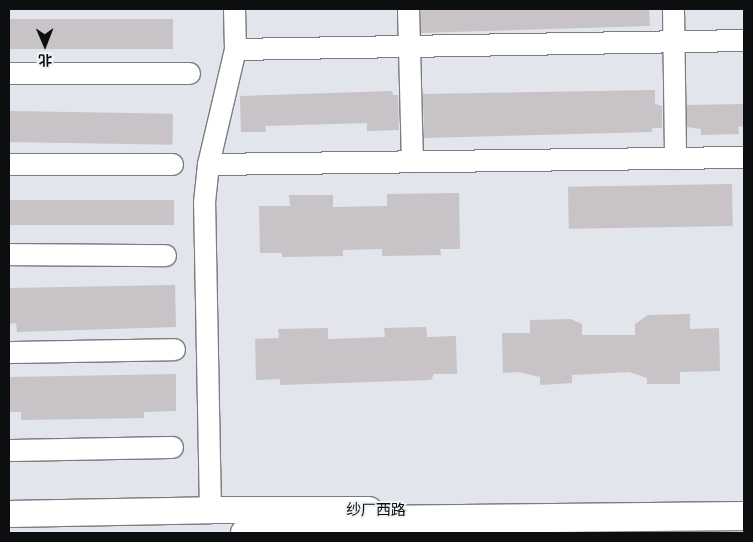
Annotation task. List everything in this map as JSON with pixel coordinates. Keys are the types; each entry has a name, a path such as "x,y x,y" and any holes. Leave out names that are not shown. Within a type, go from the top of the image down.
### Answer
{"highway":[{"path":"245,533 367,520 744,516"}],"main road":[{"name":"纱厂西路","path":"9,514 210,510 458,510 744,506"}],"lane":[{"path":"210,510 204,202 208,164 235,49 234,9"},
{"path":"408,9 412,161"},
{"path":"673,9 675,158"},
{"path":"235,49 744,40"},
{"path":"9,73 188,73"},
{"path":"208,164 744,157"},
{"path":"9,164 172,164"},
{"path":"9,254 164,255"},
{"path":"9,352 174,349"},
{"path":"9,450 172,447"}],"building":[{"path":"420,9 649,9 650,26 421,33"},
{"path":"9,19 173,19 173,49 9,49"},
{"path":"655,90 655,104 662,106 662,128 652,128 652,132 424,138 423,94"},
{"path":"392,91 393,95 398,95 399,130 367,131 367,123 265,126 266,132 241,132 240,96"},
{"path":"744,104 744,126 738,127 739,134 701,135 701,129 687,127 687,105"},
{"path":"9,111 173,114 172,145 9,142"},
{"path":"732,184 733,226 569,229 568,187"},
{"path":"459,193 460,249 440,249 441,255 382,256 382,249 343,250 343,256 282,257 282,253 260,253 259,206 290,206 289,195 333,195 333,207 387,206 387,194"},
{"path":"9,200 174,200 174,225 9,225"},
{"path":"175,285 176,327 17,332 16,323 9,324 9,288"},
{"path":"690,314 690,329 719,328 720,371 680,372 680,384 647,384 647,378 629,372 572,375 572,383 540,385 540,377 519,372 503,373 502,333 530,333 530,320 571,319 582,324 582,335 635,335 635,324 648,315"},
{"path":"426,327 427,337 456,336 457,374 434,374 431,380 280,385 280,379 256,380 255,339 279,338 278,329 328,328 328,339 385,337 384,328"},
{"path":"176,374 176,411 144,412 144,418 21,420 21,412 9,412 9,377"}]}
